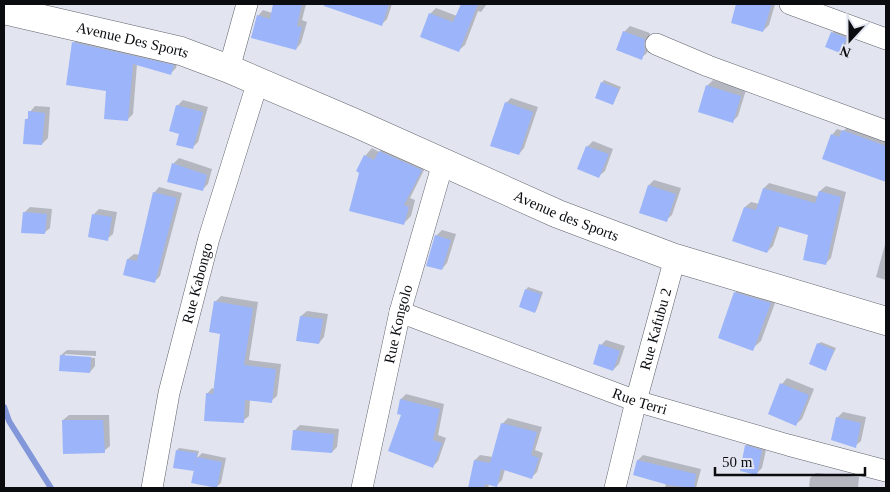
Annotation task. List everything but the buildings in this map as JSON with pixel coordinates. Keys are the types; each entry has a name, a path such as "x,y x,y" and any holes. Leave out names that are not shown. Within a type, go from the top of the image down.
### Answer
{"street":[{"path":"230,69 247,4"},
{"path":"790,4 886,39"},
{"name":"Avenue Des Sports","path":"4,10 181,51 258,81"},
{"path":"656,44 708,66 886,131"},
{"name":"Avenue des Sports","path":"258,81 558,214 675,258 886,321"},
{"name":"Rue Kabongo","path":"152,488 169,393 183,338 210,238 258,81"},
{"name":"Rue Kongolo","path":"362,488 400,312 443,164"},
{"name":"Rue Kafubu 2","path":"615,488 636,401 675,258"},
{"name":"Rue Terri","path":"400,312 636,401 886,471"}],"waterway":[{"path":"4,407 9,421 51,488"}]}
